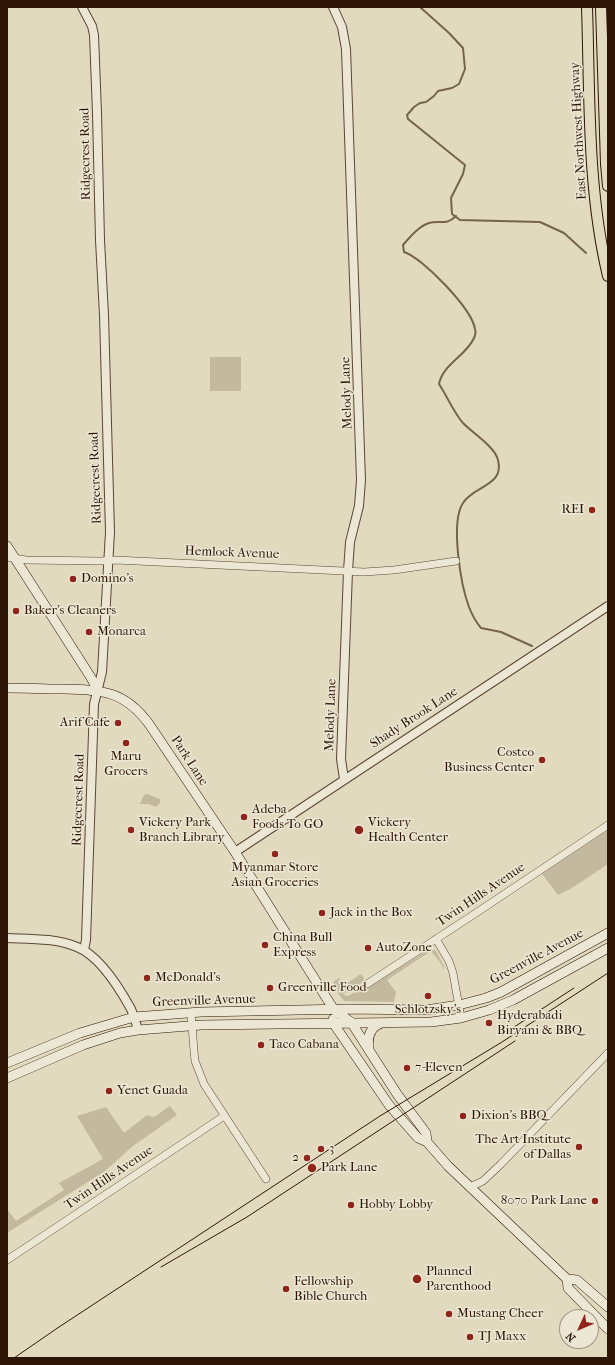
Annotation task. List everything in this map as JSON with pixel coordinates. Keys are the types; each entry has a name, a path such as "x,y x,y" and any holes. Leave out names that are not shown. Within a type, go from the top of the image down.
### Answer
{"main road":[{"name":"East Northwest Highway","path":"587,7 593,180 602,248 608,276"},
{"name":"East Northwest Highway","path":"601,7 608,186"},
{"path":"590,97 595,100 597,104 599,134 606,158"},
{"path":"7,546 11,557 98,690"},
{"name":"Park Lane","path":"7,688 98,690 114,695 138,710 145,718 234,852 334,1010 351,1022 397,1094 426,1133 427,1142"},
{"name":"Greenville Avenue","path":"7,1063 80,1033 134,1017 191,1013 426,1010 459,1004 486,998 501,992 608,934"},
{"name":"Greenville Avenue","path":"7,1078 83,1045 120,1033 138,1030 192,1026 351,1022 431,1022 461,1018 489,1010 513,1000 608,948"},
{"path":"552,964 558,976"},
{"path":"333,1023 334,1010"},
{"path":"370,1053 368,1036 371,1030 380,1024 388,1022"},
{"name":"Park Lane","path":"333,1023 389,1105 418,1138 427,1142 448,1166 567,1279 577,1280 608,1307"},
{"path":"18,1059 21,1072"},
{"name":"Park Lane","path":"567,1279 568,1288 608,1329"}],"street":[{"name":"Ridgecrest Road","path":"82,7 92,26 96,85 109,502 109,560 102,672 94,704 86,940 84,950"},
{"name":"Melody Lane","path":"333,7 342,27 346,49 361,452 361,494 350,542 348,571 341,759 344,779"},
{"name":"Hemlock Avenue","path":"11,557 26,560 109,560 364,572 394,570 456,561"},
{"name":"Shady Brook Lane","path":"234,852 608,606"},
{"name":"Twin Hills Avenue","path":"367,984 436,940 608,825"},
{"path":"7,938 54,941 84,950 109,974 132,1010 138,1030"},
{"path":"436,940 449,961 453,973 461,1018"},
{"path":"191,1013 194,1051 199,1073 207,1090 266,1180"},
{"path":"470,1187 483,1181 608,1054"},
{"name":"Twin Hills Avenue","path":"7,1260 224,1116"}],"shaded area":[{"path":"210,357 241,357 241,391 210,391"},
{"path":"147,794 160,799 160,803 156,807 148,804 140,804 144,795"},
{"path":"608,830 608,864 572,888 558,895 542,874"},
{"path":"432,949 436,951 444,966 444,969 431,951 387,980 396,992 394,1002 344,1001 333,984 334,981 339,978 344,985 361,974 364,978 363,982 343,994 348,996 369,987 428,950"},
{"path":"170,1106 177,1115 133,1146 105,1171 7,1233 7,1209 16,1221 64,1190 59,1183 103,1159 77,1116 106,1107 124,1133 147,1115 154,1117"}],"waterway":[{"path":"420,7 463,48 465,69 459,84 452,88 438,91 426,102 420,103 414,107 407,115 408,119 465,165 463,174 451,198 452,214 460,220 540,222 564,233 586,253"},
{"path":"456,216 446,222 433,222 425,224 403,245 404,252 423,264 446,285 472,320 475,336 466,350 445,371 439,384 460,419 490,447 498,460 499,469 493,481 468,497 463,503 459,512 457,539 460,570 469,607 481,628 501,632 532,646"}],"tram line":[{"path":"14,1358 380,1116 502,1042 608,973"},
{"path":"502,1035 574,988"},
{"path":"161,1267 247,1217 515,1041"}],"place":[{"name":"REI","path":"592,510"},
{"name":"Domino's","path":"73,579"},
{"name":"Baker's Cleaners","path":"16,611"},
{"name":"Monarca","path":"89,632"},
{"name":"Arif Cafe","path":"118,723"},
{"name":"Maru Grocers","path":"126,743"},
{"name":"Costco Business Center","path":"542,760"},
{"name":"Adeba Foods To GO","path":"244,817"},
{"name":"Vickery Park Branch Library","path":"131,830"},
{"name":"Vickery Health Center","path":"359,830"},
{"name":"Myanmar Store Asian Groceries","path":"275,854"},
{"name":"Jack in the Box","path":"322,913"},
{"name":"China Bull Express","path":"265,945"},
{"name":"AutoZone","path":"368,948"},
{"name":"McDonald's","path":"147,978"},
{"name":"Greenville Food","path":"270,988"},
{"name":"Schlotzsky's","path":"428,996"},
{"name":"Hyderabadi Biryani & BBQ","path":"489,1023"},
{"name":"Taco Cabana","path":"261,1045"},
{"name":"7-Eleven","path":"407,1068"},
{"name":"Yenet Guada","path":"109,1091"},
{"name":"Dixion's BBQ","path":"463,1116"},
{"name":"The Art Institute of Dallas","path":"579,1147"},
{"name":"3","path":"321,1149"},
{"name":"2","path":"307,1158"},
{"name":"Park Lane","path":"312,1168"},
{"name":"8070 Park Lane","path":"595,1201"},
{"name":"Hobby Lobby","path":"351,1205"},
{"name":"Planned Parenthood","path":"417,1279"},
{"name":"Fellowship Bible Church","path":"286,1289"},
{"name":"Mustang Cheer","path":"449,1314"},
{"name":"TJ Maxx","path":"470,1337"}]}
